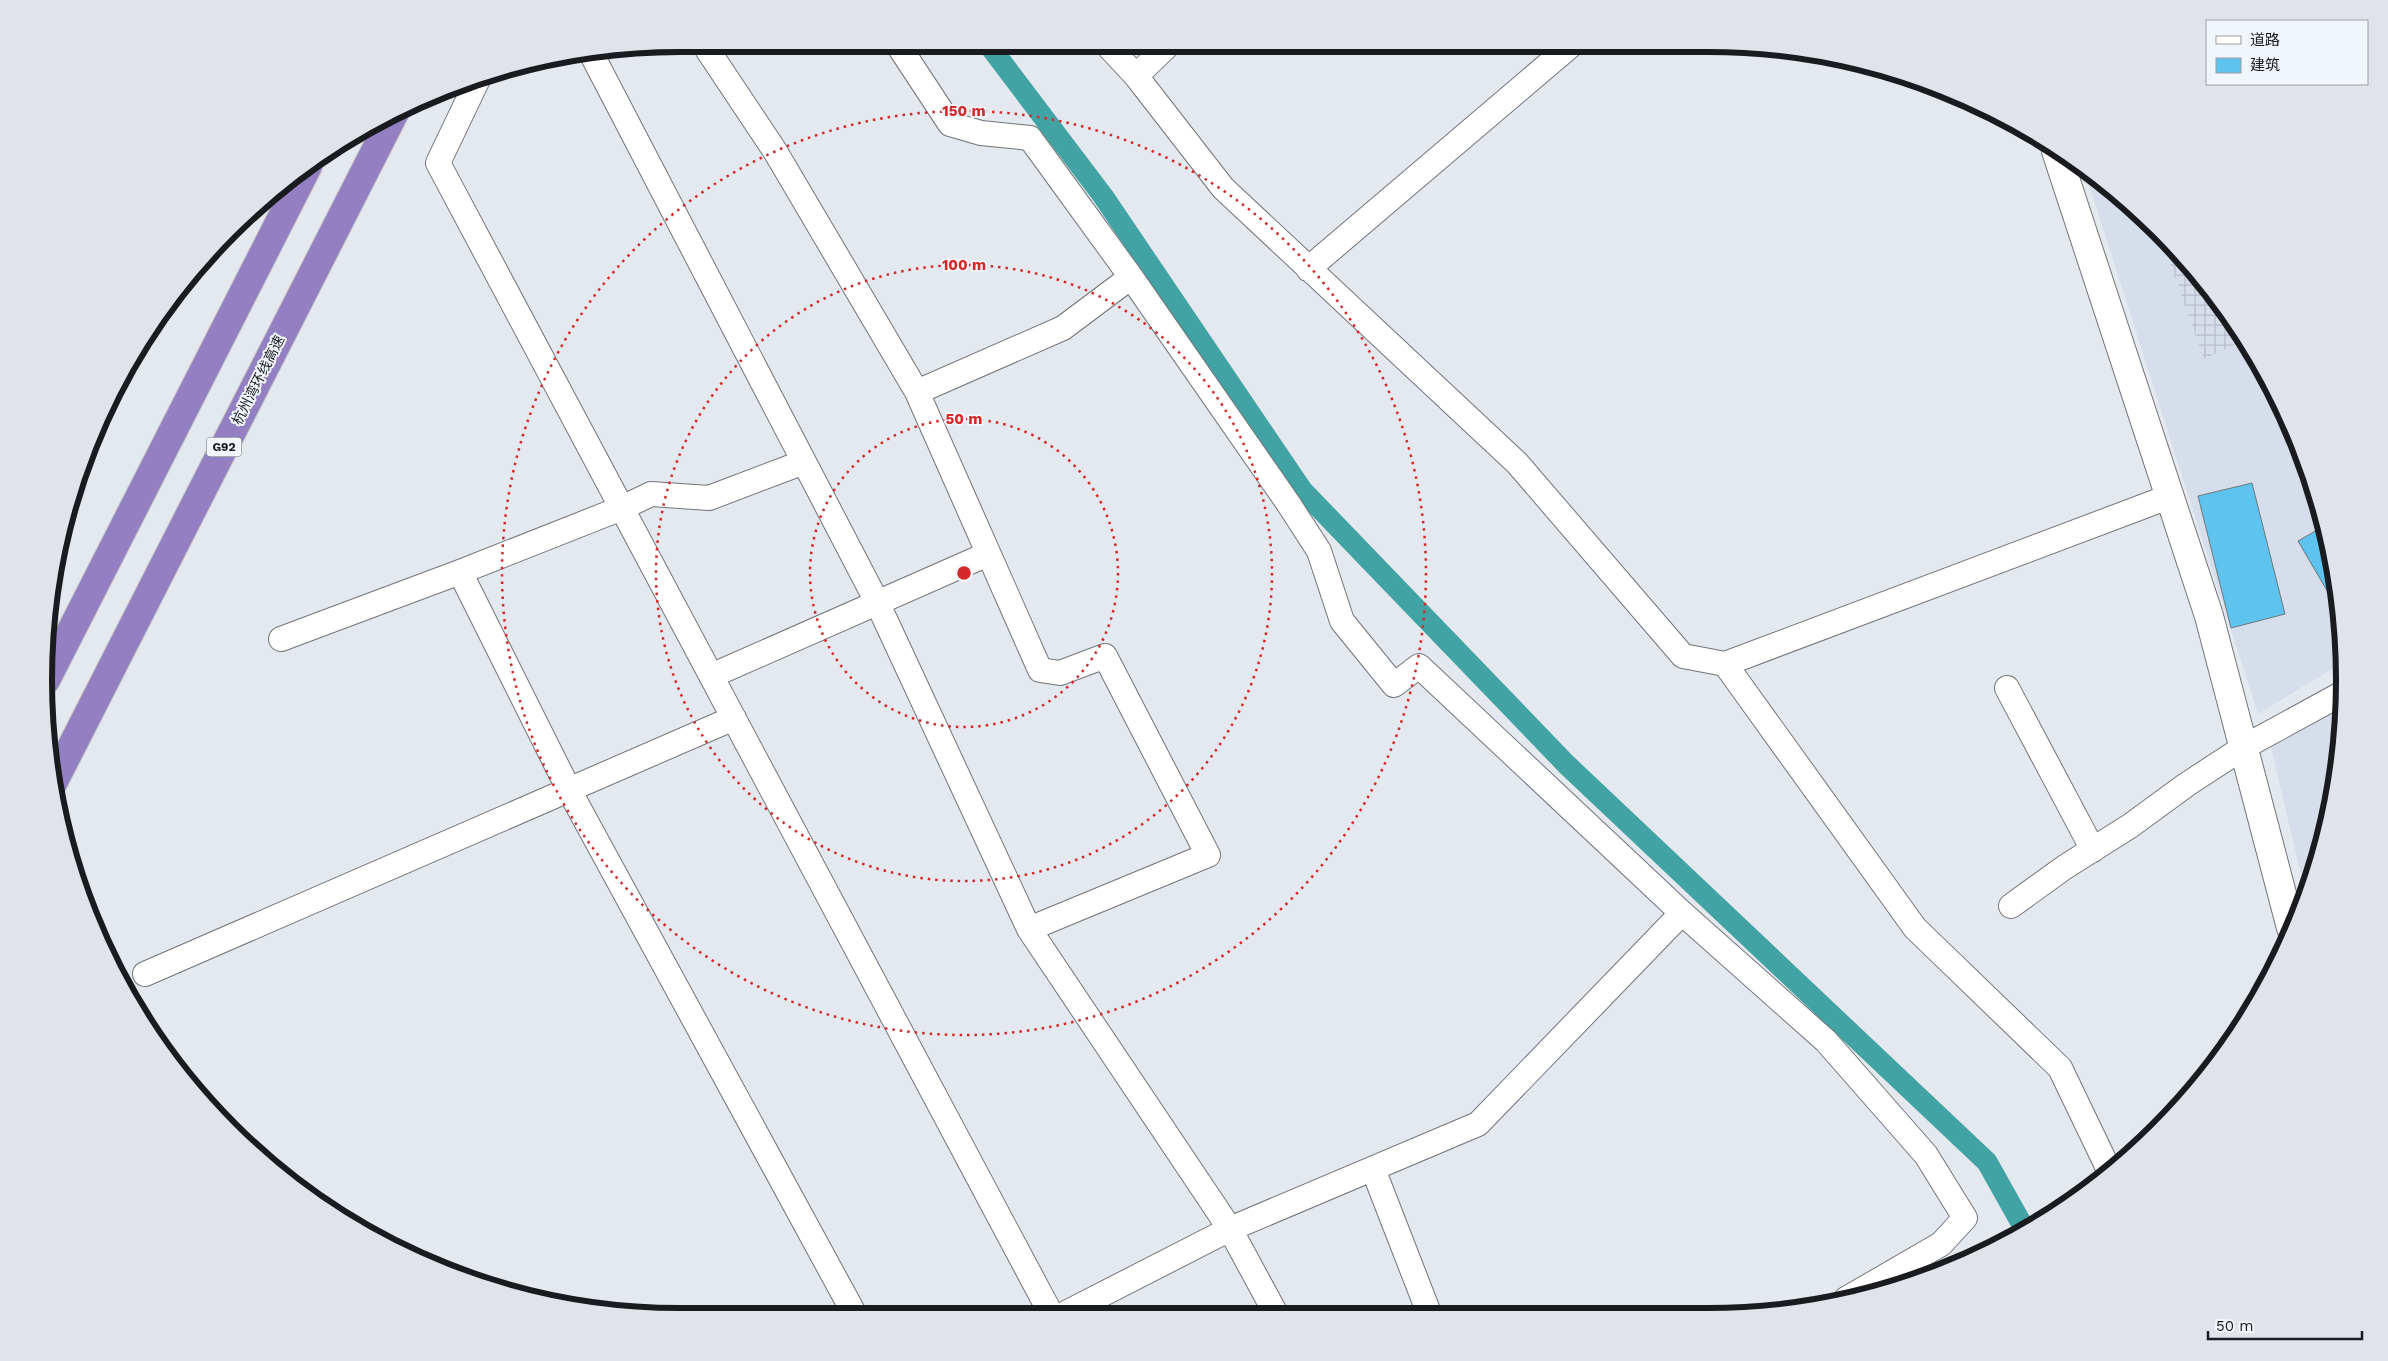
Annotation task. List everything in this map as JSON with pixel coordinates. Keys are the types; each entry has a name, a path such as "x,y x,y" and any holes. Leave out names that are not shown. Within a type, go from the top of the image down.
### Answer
{"highway":[{"name":"杭州湾环线高速","path":"59,770 388,125"},
{"path":"53,667 301,180"}],"main road":[{"path":"2059,160 2210,616 2289,919"}],"street":[{"path":"710,53 775,152 917,392 1040,670 1060,673 1105,656 1208,855 1029,929"},
{"path":"903,53 950,124 981,133 1030,138 1131,277 1314,543 1319,551 1342,621 1394,685 1419,666 1682,913 1826,1041 1926,1155 1965,1218 1941,1244 1865,1288"},
{"path":"1115,53 1136,76 1223,188 1517,463 1683,656 1725,664 2171,496"},
{"path":"1136,76 1160,53"},
{"path":"1308,269 1562,53"},
{"path":"594,59 876,602 1029,929 1230,1229 1273,1308"},
{"path":"474,88 438,163 1048,1308"},
{"path":"917,392 1063,328 1131,277"},
{"path":"281,639 460,572 622,508 650,494 709,498 804,462"},
{"path":"711,676 988,554"},
{"path":"460,572 569,790 851,1308"},
{"path":"1725,664 1915,928 2060,1068 2107,1165"},
{"path":"2007,688 2093,850"},
{"path":"2011,906 2065,867 2130,826 2186,785 2244,747 2335,697"},
{"path":"145,974 734,718"},
{"path":"1076,1308 1230,1229 1478,1124 1682,913"},
{"path":"1373,1169 1427,1308"}],"shaded area":[{"path":"2088,180 2122,208 2165,250 2204,359 2237,343 2271,403 2288,440 2302,479 2314,518 2323,558 2330,599 2335,667 2258,714"},
{"path":"2165,250 2206,298 2237,343 2204,359"},
{"path":"2335,711 2330,762 2323,803 2314,843 2302,881 2271,747"}],"building":[{"path":"2252,483 2285,614 2231,628 2198,496"},
{"path":"2317,530 2329,594 2298,541"}],"waterway":[{"path":"995,53 1103,196 1302,490 1566,764 1987,1162 2022,1224"}]}
